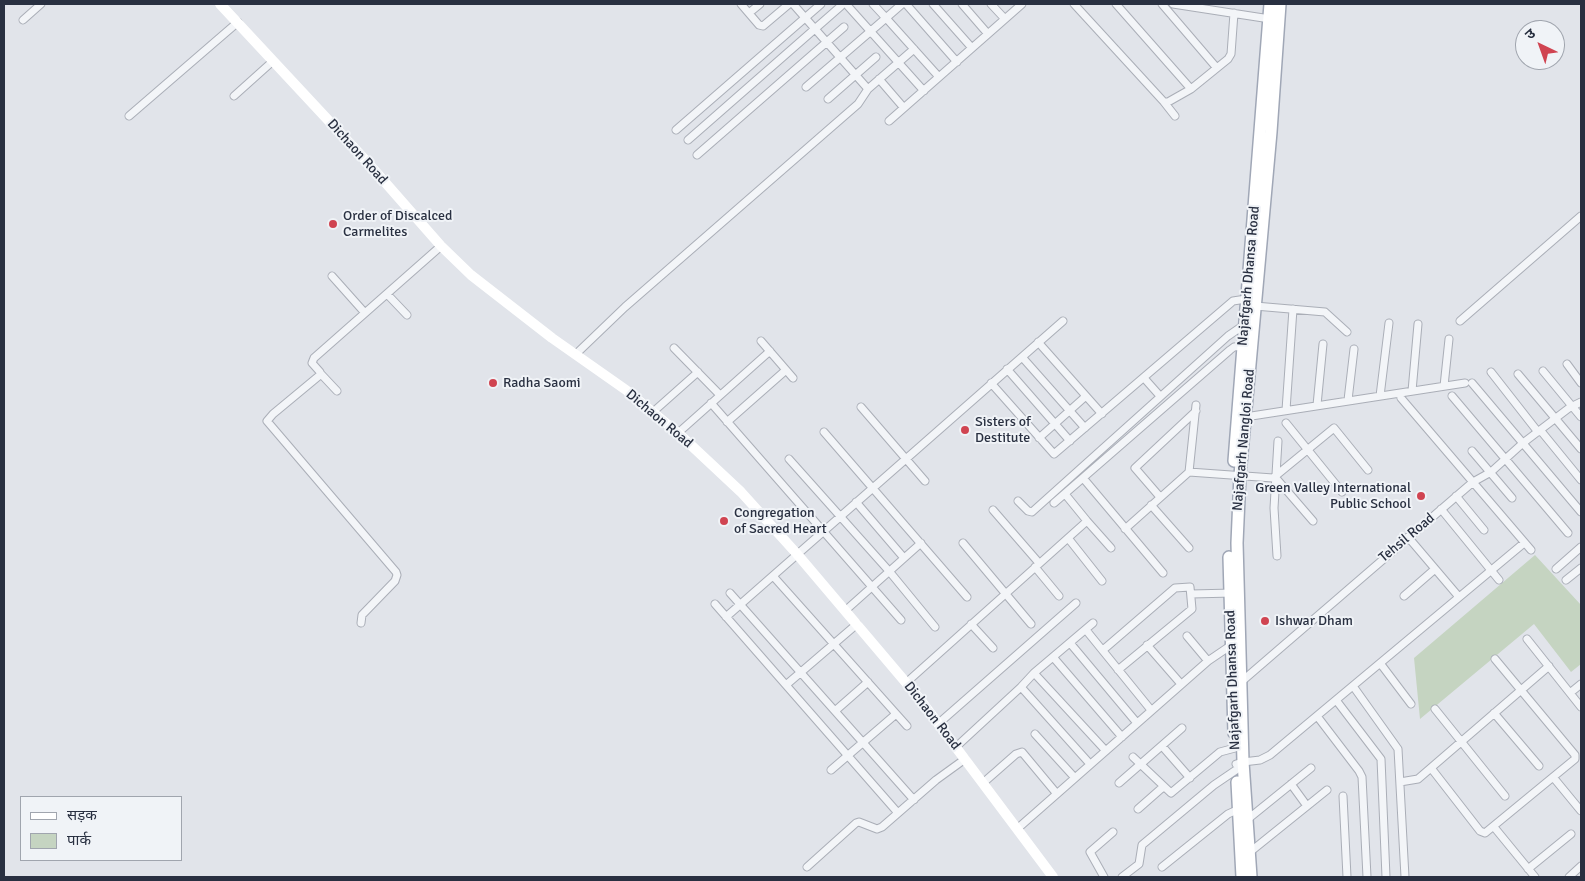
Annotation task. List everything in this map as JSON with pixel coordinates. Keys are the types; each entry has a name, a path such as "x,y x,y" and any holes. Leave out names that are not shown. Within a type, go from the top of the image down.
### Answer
{"main road":[{"path":"1270,4 1274,20"},
{"name":"Najafgarh Nangloi Road","path":"1251,877 1248,820 1238,765 1240,683 1235,642 1233,593 1237,543 1236,475 1245,416 1246,335 1270,141 1274,20 1280,4"},
{"name":"Najafgarh Dhansa Road","path":"1236,475 1246,335"},
{"name":"Najafgarh Dhansa Road","path":"1235,642 1235,748 1238,765 1242,877"}],"street":[{"path":"23,20 41,4"},
{"name":"Dichaon Road","path":"220,4 441,246 471,275 626,390 678,433 741,492 798,554 906,682 1054,877"},
{"path":"741,4 763,26 791,4 868,90"},
{"path":"749,13 760,4"},
{"path":"676,130 821,4"},
{"path":"873,4 939,77"},
{"path":"806,87 902,4"},
{"path":"906,4 957,62"},
{"path":"933,4 972,48"},
{"path":"962,4 988,34"},
{"path":"990,4 1005,19"},
{"path":"889,121 1022,4"},
{"path":"1074,4 1175,116"},
{"path":"1116,4 1191,89"},
{"path":"1162,4 1216,68"},
{"path":"1173,4 1274,20"},
{"path":"1210,4 1215,10"},
{"path":"688,140 843,5 871,31 924,91"},
{"path":"1164,102 1168,102 1191,89 1231,56 1234,13"},
{"path":"129,116 238,22"},
{"path":"697,155 844,27"},
{"path":"576,354 625,307 851,110 879,79 914,49"},
{"path":"828,99 876,57"},
{"path":"234,96 273,61"},
{"path":"879,79 904,108"},
{"path":"1460,321 1581,216"},
{"path":"337,391 313,365 312,361 441,246"},
{"path":"332,276 365,313"},
{"path":"387,294 407,315"},
{"path":"992,382 1053,454 1233,302 1251,302 1325,312 1347,332"},
{"path":"1286,410 1293,309"},
{"path":"726,617 1063,321"},
{"path":"1380,396 1388,323"},
{"path":"1412,391 1418,324"},
{"path":"1018,501 1028,511 1032,512 1231,333 1246,335"},
{"path":"1054,504 1246,335"},
{"path":"1444,386 1449,339"},
{"path":"761,341 793,378"},
{"path":"1038,342 1102,414"},
{"path":"1317,405 1323,344"},
{"path":"674,348 720,395"},
{"path":"1348,400 1354,349"},
{"path":"678,433 770,351"},
{"path":"1022,356 1085,428"},
{"path":"1567,364 1578,373 1581,383"},
{"path":"1007,369 1070,441"},
{"path":"727,422 786,370"},
{"path":"1543,371 1581,417"},
{"path":"653,412 698,372"},
{"path":"1491,372 1581,480"},
{"path":"321,374 267,421 396,572 395,581 362,615 361,623"},
{"path":"1518,374 1581,449"},
{"path":"1144,378 1160,396"},
{"path":"1245,416 1469,383 1581,512"},
{"path":"1040,438 1086,396"},
{"path":"1452,396 1568,533"},
{"path":"1402,398 1531,550"},
{"name":"Tehsil Road","path":"1240,683 1456,496 1473,482 1491,472 1523,443 1572,406 1581,402"},
{"path":"711,403 901,620"},
{"path":"860,407 925,481"},
{"path":"1125,529 1189,472 1196,408 1135,468 1160,497"},
{"path":"1286,423 1342,492"},
{"path":"1189,472 1275,477 1333,428 1336,428 1368,470"},
{"path":"824,432 967,597"},
{"path":"1277,556 1274,508 1278,441"},
{"path":"1472,451 1512,498"},
{"path":"789,459 889,571 935,627"},
{"path":"1275,477 1313,521"},
{"path":"1083,478 1163,573"},
{"path":"1065,494 1086,521 1111,548"},
{"path":"1456,496 1484,530"},
{"path":"856,502 904,558"},
{"path":"1151,506 1188,548"},
{"path":"1441,509 1499,580"},
{"path":"993,510 1059,596"},
{"path":"906,682 1086,521"},
{"path":"1408,537 1459,598"},
{"path":"1068,538 1102,581"},
{"path":"846,610 921,543"},
{"path":"963,543 1031,624"},
{"path":"1122,877 1139,864 1142,846 1238,765 1260,760 1270,755 1524,543"},
{"path":"1556,569 1581,547"},
{"path":"1566,580 1581,568"},
{"path":"1404,596 1435,569"},
{"path":"773,576 907,726"},
{"path":"1103,650 1175,588 1190,586 1192,609 1118,670"},
{"path":"730,593 914,800"},
{"path":"1191,594 1233,593"},
{"path":"939,723 1076,602"},
{"path":"715,604 898,813"},
{"path":"786,685 857,624"},
{"path":"971,624 993,648"},
{"path":"956,747 1034,673 1093,624"},
{"path":"1086,630 1151,710"},
{"path":"1187,636 1208,661"},
{"path":"1527,639 1581,707"},
{"path":"1017,829 1181,684 1208,661 1235,642"},
{"path":"1070,643 1137,723"},
{"path":"1147,646 1181,684"},
{"path":"1053,657 1122,737"},
{"path":"1430,768 1482,832 1487,832 1575,759 1576,756 1495,660"},
{"path":"1380,663 1411,704"},
{"path":"1400,782 1416,780 1549,666"},
{"path":"1034,673 1106,751"},
{"path":"835,711 868,682"},
{"path":"1570,693 1581,684"},
{"path":"1353,686 1398,749 1405,877"},
{"path":"1021,687 1090,764"},
{"path":"1336,700 1381,759 1386,877"},
{"path":"1435,709 1505,796"},
{"path":"1494,713 1539,766"},
{"path":"831,770 896,714"},
{"path":"1317,716 1362,777 1367,877"},
{"path":"1120,783 1182,728"},
{"path":"1035,734 1075,778"},
{"path":"1162,746 1190,778"},
{"path":"1133,757 1171,793 1220,752 1235,748"},
{"path":"982,783 1016,754 1022,752 1057,794"},
{"path":"808,867 856,823 859,822 877,829 882,827 965,759"},
{"path":"1248,820 1311,768"},
{"path":"1553,777 1581,810"},
{"path":"1291,784 1307,806"},
{"path":"1138,809 1163,787"},
{"path":"1250,852 1327,790"},
{"path":"1343,796 1347,877"},
{"path":"1162,867 1228,814 1239,810"},
{"path":"1494,826 1535,877"},
{"path":"1104,877 1090,852 1113,832"},
{"path":"1528,869 1571,834"},
{"path":"1568,877 1581,866"}],"green space":[{"path":"1535,555 1581,605 1581,664 1571,672 1534,624 1420,719 1414,658"}],"place":[{"name":"Order of Discalced Carmelites","path":"333,224"},
{"name":"Radha Saomi","path":"493,383"},
{"name":"Sisters of Destitute","path":"965,430"},
{"name":"Green Valley International Public School","path":"1421,496"},
{"name":"Congregation of Sacred Heart","path":"724,521"},
{"name":"Ishwar Dham","path":"1265,621"}]}
